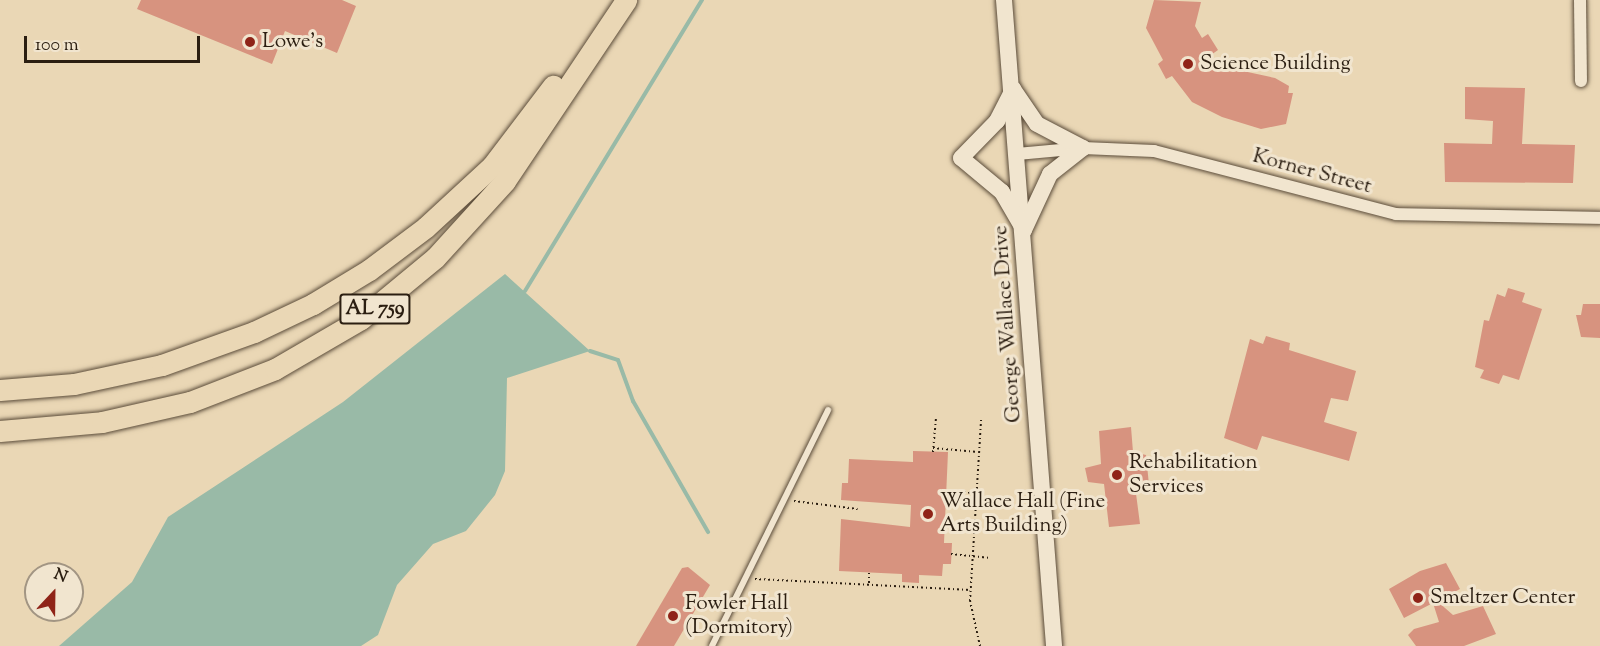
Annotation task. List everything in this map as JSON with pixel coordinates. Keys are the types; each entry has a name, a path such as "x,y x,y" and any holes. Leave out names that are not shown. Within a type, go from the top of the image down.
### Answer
{"highway":[{"name":"AL 759","path":"0,390 102,379 193,356 284,319 369,270 426,227 492,166 542,101 609,0"},
{"name":"AL 759","path":"0,431 102,422 190,402 275,369 361,319 435,258 506,181 626,0"}],"street":[{"name":"George Wallace Drive","path":"1004,0 1024,230 1054,646"},
{"path":"1580,0 1581,81"},
{"path":"1013,89 1037,124 1083,148 1050,174 1024,230 1002,192 961,158 997,121 1013,89"},
{"name":"Korner Street","path":"1017,154 1083,148 1154,151 1396,214 1600,218"}],"lane":[{"path":"712,646 828,410"}],"path":[{"path":"936,416 933,450 978,452"},
{"path":"980,646 971,590 981,419"},
{"path":"946,491 976,493"},
{"path":"785,500 857,509"},
{"path":"951,554 992,558"},
{"path":"868,583 869,573"},
{"path":"746,580 868,583 971,590"}],"shaded area":[{"path":"505,274 590,351 507,378 505,471 495,495 466,531 433,544 397,585 378,635 361,646 59,646 132,582 168,517 343,402"}],"building":[{"name":"Lowe's","path":"141,0 342,0 356,6 337,53 285,31 272,64 137,9"},
{"name":"Science Building","path":"1154,0 1201,2 1195,26 1202,38 1208,34 1218,50 1201,62 1275,78 1289,86 1288,93 1293,93 1286,124 1261,129 1222,117 1192,102 1172,76 1166,79 1158,64 1163,60 1146,28"},
{"path":"1465,87 1525,88 1522,144 1575,145 1573,183 1445,182 1444,143 1492,144 1493,121 1465,119"},
{"path":"1508,288 1525,293 1522,302 1542,309 1519,380 1503,375 1499,384 1480,378 1484,370 1475,367 1484,320 1489,321 1497,294 1505,297"},
{"path":"1583,304 1600,304 1600,338 1581,337 1576,315 1581,315"},
{"path":"1266,336 1290,343 1289,350 1356,371 1348,401 1331,398 1324,422 1357,432 1349,461 1262,436 1257,450 1224,438 1250,339 1263,344"},
{"name":"Rehabilitation Services","path":"1131,427 1133,452 1146,455 1149,485 1135,486 1140,524 1109,527 1104,484 1088,482 1085,468 1101,464 1099,431"},
{"name":"Wallace Hall (Fine Arts Building)","path":"913,451 948,452 944,543 952,543 951,564 943,564 942,576 919,575 919,583 902,582 902,574 839,571 841,519 910,527 911,505 841,500 842,483 848,483 849,459 913,462"},
{"name":"Smeltzer Center","path":"1446,563 1460,589 1437,601 1453,615 1483,606 1496,634 1464,646 1416,646 1408,635 1414,629 1439,622 1433,603 1404,618 1389,589 1420,571"},
{"name":"Fowler Hall (Dormitory)","path":"688,567 710,585 674,646 636,646 682,568"}],"waterway":[{"path":"525,291 702,0"},
{"path":"590,351 618,360 633,401 708,532"}],"place":[{"name":"Lowe's","path":"250,42"},
{"name":"Science Building","path":"1188,64"},
{"name":"Rehabilitation Services","path":"1117,475"},
{"name":"Wallace Hall (Fine Arts Building)","path":"928,514"},
{"name":"Smeltzer Center","path":"1418,598"},
{"name":"Fowler Hall (Dormitory)","path":"673,616"}]}
